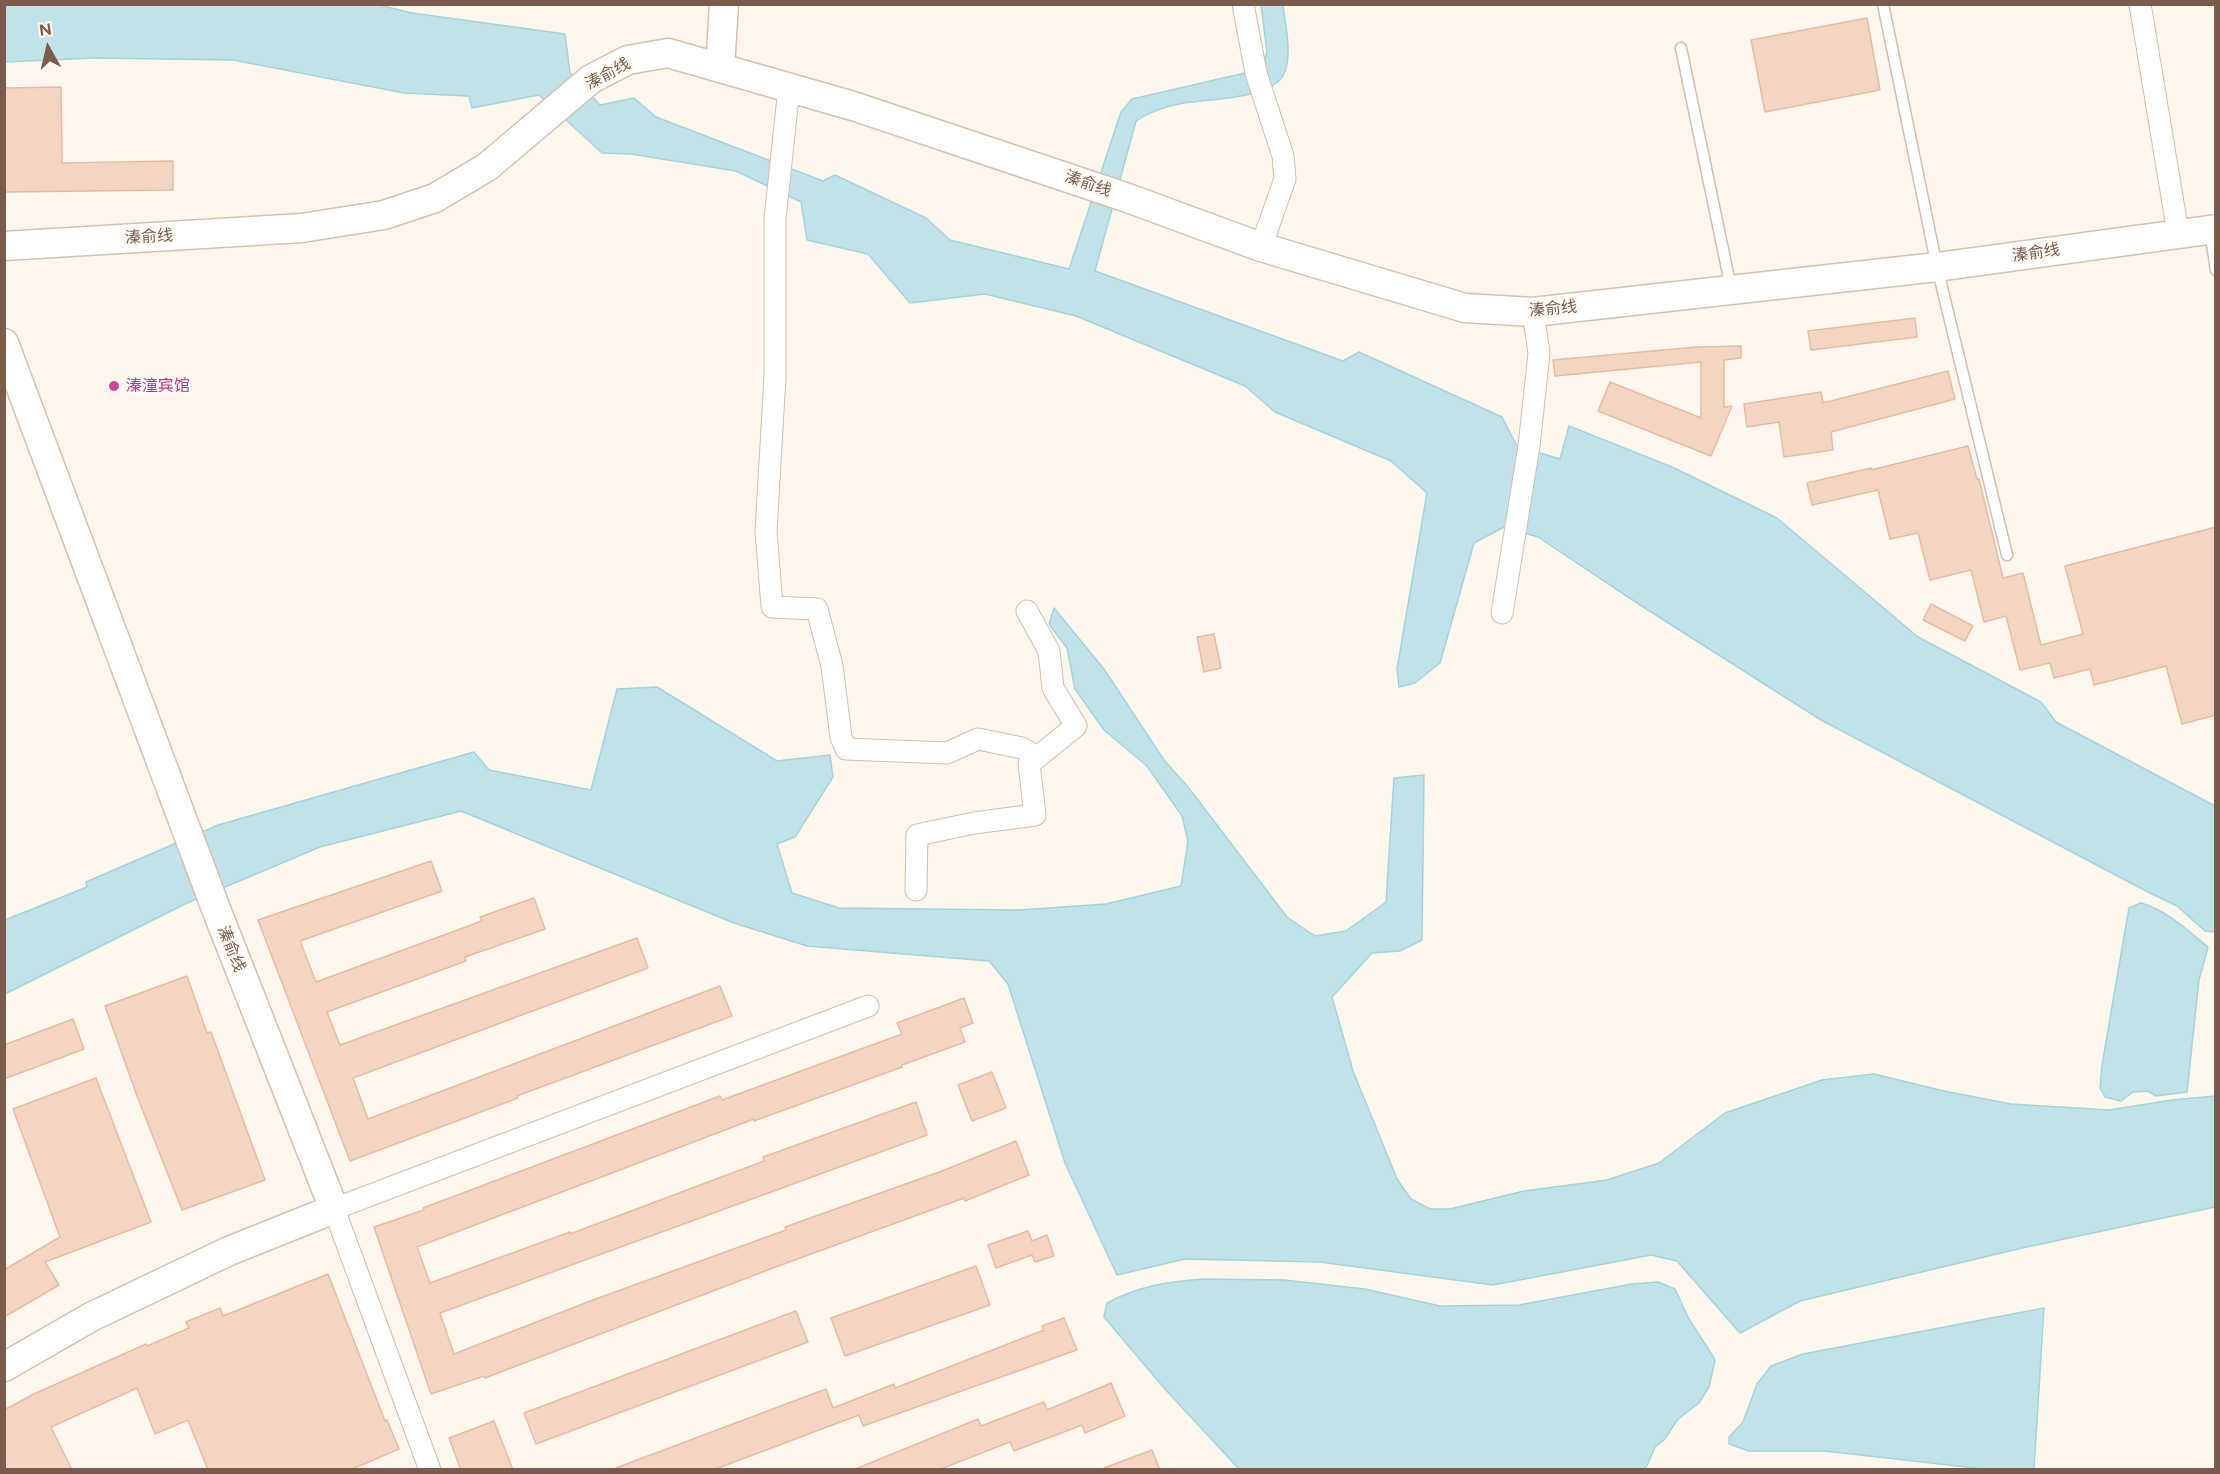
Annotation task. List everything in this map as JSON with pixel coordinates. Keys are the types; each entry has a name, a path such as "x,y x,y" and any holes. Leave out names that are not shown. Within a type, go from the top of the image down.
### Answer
{"main road":[{"path":"720,68 724,4"},
{"name":"溱俞线","path":"4,246 302,228 384,215 435,198 487,166 591,80 628,60 668,53 853,106 1125,197 1262,247 1465,308 1533,312 1937,267 2213,229"},
{"name":"溱俞线","path":"4,343 216,909 334,1209"},
{"path":"4,1367 91,1317 228,1251 334,1209"}],"street":[{"path":"1243,4 1256,73 1283,156 1285,179 1262,247"},
{"path":"2140,4 2178,233"},
{"path":"789,88 775,219 775,377 766,531 772,607 817,609 832,666 841,737 846,749 947,753 978,739 1022,748 1037,757"},
{"path":"1502,613 1529,446 1539,353 1533,312"},
{"path":"915,890 917,835 974,823 1035,816 1029,764 1076,726 1053,688 1049,651 1027,611"},
{"path":"430,1470 334,1209 868,1006"}],"lane":[{"path":"1883,4 1937,267 2007,555"},
{"path":"1681,48 1731,290"},
{"path":"2213,229 2216,270"}],"water":[{"path":"4,5 379,5 412,13 565,34 570,73 600,105 634,98 656,117 823,181 835,175 926,218 950,240 1069,269 1121,112 1132,99 1245,73 1263,65 1267,52 1261,5 1283,5 1288,58 1284,74 1277,82 1267,89 1253,93 1171,106 1136,121 1095,271 1343,361 1359,352 1502,417 1517,446 1560,459 1569,426 1672,467 1777,518 1918,637 2041,702 2056,722 2215,806 2215,932 2205,931 2177,906 1821,720 1538,537 1504,527 1474,543 1440,663 1415,683 1399,687 1397,669 1427,493 1391,461 1275,412 1245,386 1076,316 985,294 910,303 868,254 807,240 801,202 736,171 631,154 602,153 539,95 472,108 469,96 404,93 233,60 94,58 5,62"},
{"path":"1054,608 1104,669 1164,760 1188,787 1287,917 1315,936 1346,931 1386,902 1394,778 1424,775 1422,940 1400,951 1372,953 1332,997 1353,1071 1397,1179 1411,1199 1430,1209 1450,1209 1524,1191 1607,1180 1659,1163 1725,1113 1822,1080 1874,1074 2011,1104 2109,1110 2215,1096 2215,1207 2022,1248 1800,1301 1740,1333 1677,1261 1651,1255 1493,1285 1320,1262 1185,1259 1117,1275 1065,1163 1008,984 989,961 807,946 734,923 461,811 320,847 187,903 5,994 5,920 87,887 86,882 218,825 474,752 489,770 591,790 617,689 657,687 777,761 830,755 833,777 795,837 777,844 792,893 839,908 1019,910 1106,904 1181,886 1188,841 1182,816 1147,766 1104,730 1075,689 1067,648 1049,624"},
{"path":"2141,903 2169,916 2208,947 2199,980 2187,1092 2156,1096 2148,1091 2133,1092 2121,1101 2105,1097 2100,1088 2102,1065 2129,908"},
{"path":"1202,1279 1284,1280 1365,1289 1440,1306 1519,1305 1632,1284 1658,1282 1675,1289 1688,1317 1715,1360 1709,1387 1699,1403 1678,1419 1664,1440 1655,1447 1647,1466 1643,1469 1239,1469 1164,1388 1104,1317 1107,1303 1130,1292 1165,1283"},
{"path":"2044,1308 2034,1469 1984,1469 1825,1451 1749,1451 1729,1444 1729,1437 1743,1422 1757,1384 1771,1366 1803,1354"}],"building":[{"path":"1867,18 1880,90 1765,112 1751,40"},
{"path":"61,87 62,163 173,161 173,190 4,192 4,88"},
{"path":"1915,318 1917,337 1811,350 1808,331"},
{"path":"1741,346 1741,358 1724,360 1724,407 1732,406 1711,456 1598,411 1610,382 1701,418 1701,362 1555,376 1553,360 1697,347"},
{"path":"1948,371 1955,399 1831,432 1833,450 1784,457 1779,422 1747,427 1744,404 1821,392 1823,403"},
{"path":"1968,446 1977,479 1979,479 2003,578 2023,573 2041,645 2083,634 2065,566 2216,527 2216,715 2182,724 2166,666 2094,685 2090,669 2054,678 2050,663 2020,670 2006,616 1984,622 1971,570 1930,580 1918,533 1890,539 1878,490 1812,505 1807,483"},
{"path":"1931,604 1973,626 1965,641 1923,620"},
{"path":"1214,634 1221,668 1204,672 1197,637"},
{"path":"431,861 442,891 300,941 316,982 482,921 480,917 534,898 545,929 465,957 466,961 327,1012 340,1045 637,938 648,968 353,1078 368,1119 720,986 732,1016 350,1161 258,920"},
{"path":"187,976 207,1033 211,1032 265,1180 182,1210 137,1096 105,1006"},
{"path":"964,998 973,1023 960,1028 965,1042 754,1121 754,1119 417,1247 430,1283 570,1232 570,1234 764,1161 763,1157 916,1102 927,1135 440,1313 454,1354 593,1300 786,1230 785,1227 942,1171 1016,1141 1029,1175 965,1201 964,1198 781,1265 485,1378 484,1376 431,1394 374,1227 424,1210 423,1208 720,1096 722,1100 902,1034 897,1023"},
{"path":"73,1019 84,1049 4,1079 4,1045"},
{"path":"992,1072 1006,1108 972,1121 958,1085"},
{"path":"96,1078 151,1222 45,1262 59,1285 4,1317 4,1270 60,1237 13,1109"},
{"path":"1028,1231 1032,1241 1047,1235 1054,1256 1035,1262 1032,1255 996,1268 988,1245"},
{"path":"976,1266 990,1305 845,1356 831,1318"},
{"path":"328,1274 385,1421 387,1420 399,1449 350,1470 208,1470 188,1420 155,1434 137,1388 51,1427 72,1470 4,1470 4,1410 34,1394 146,1344 147,1346 189,1328 186,1322 220,1308 223,1316"},
{"path":"796,1311 808,1342 536,1444 524,1413"},
{"path":"1064,1318 1077,1350 863,1426 859,1415 713,1470 616,1470 616,1468 826,1389 833,1408 894,1384 895,1388 1044,1330 1042,1326"},
{"path":"1111,1383 1125,1416 1085,1433 1082,1425 1014,1451 1010,1442 938,1470 853,1470 978,1419 981,1426 1044,1402 1047,1410"},
{"path":"494,1421 513,1470 461,1470 449,1438"},
{"path":"1152,1450 1160,1470 1104,1470 1104,1468"}],"place":[{"name":"溱潼宾馆","path":"114,386"}]}
